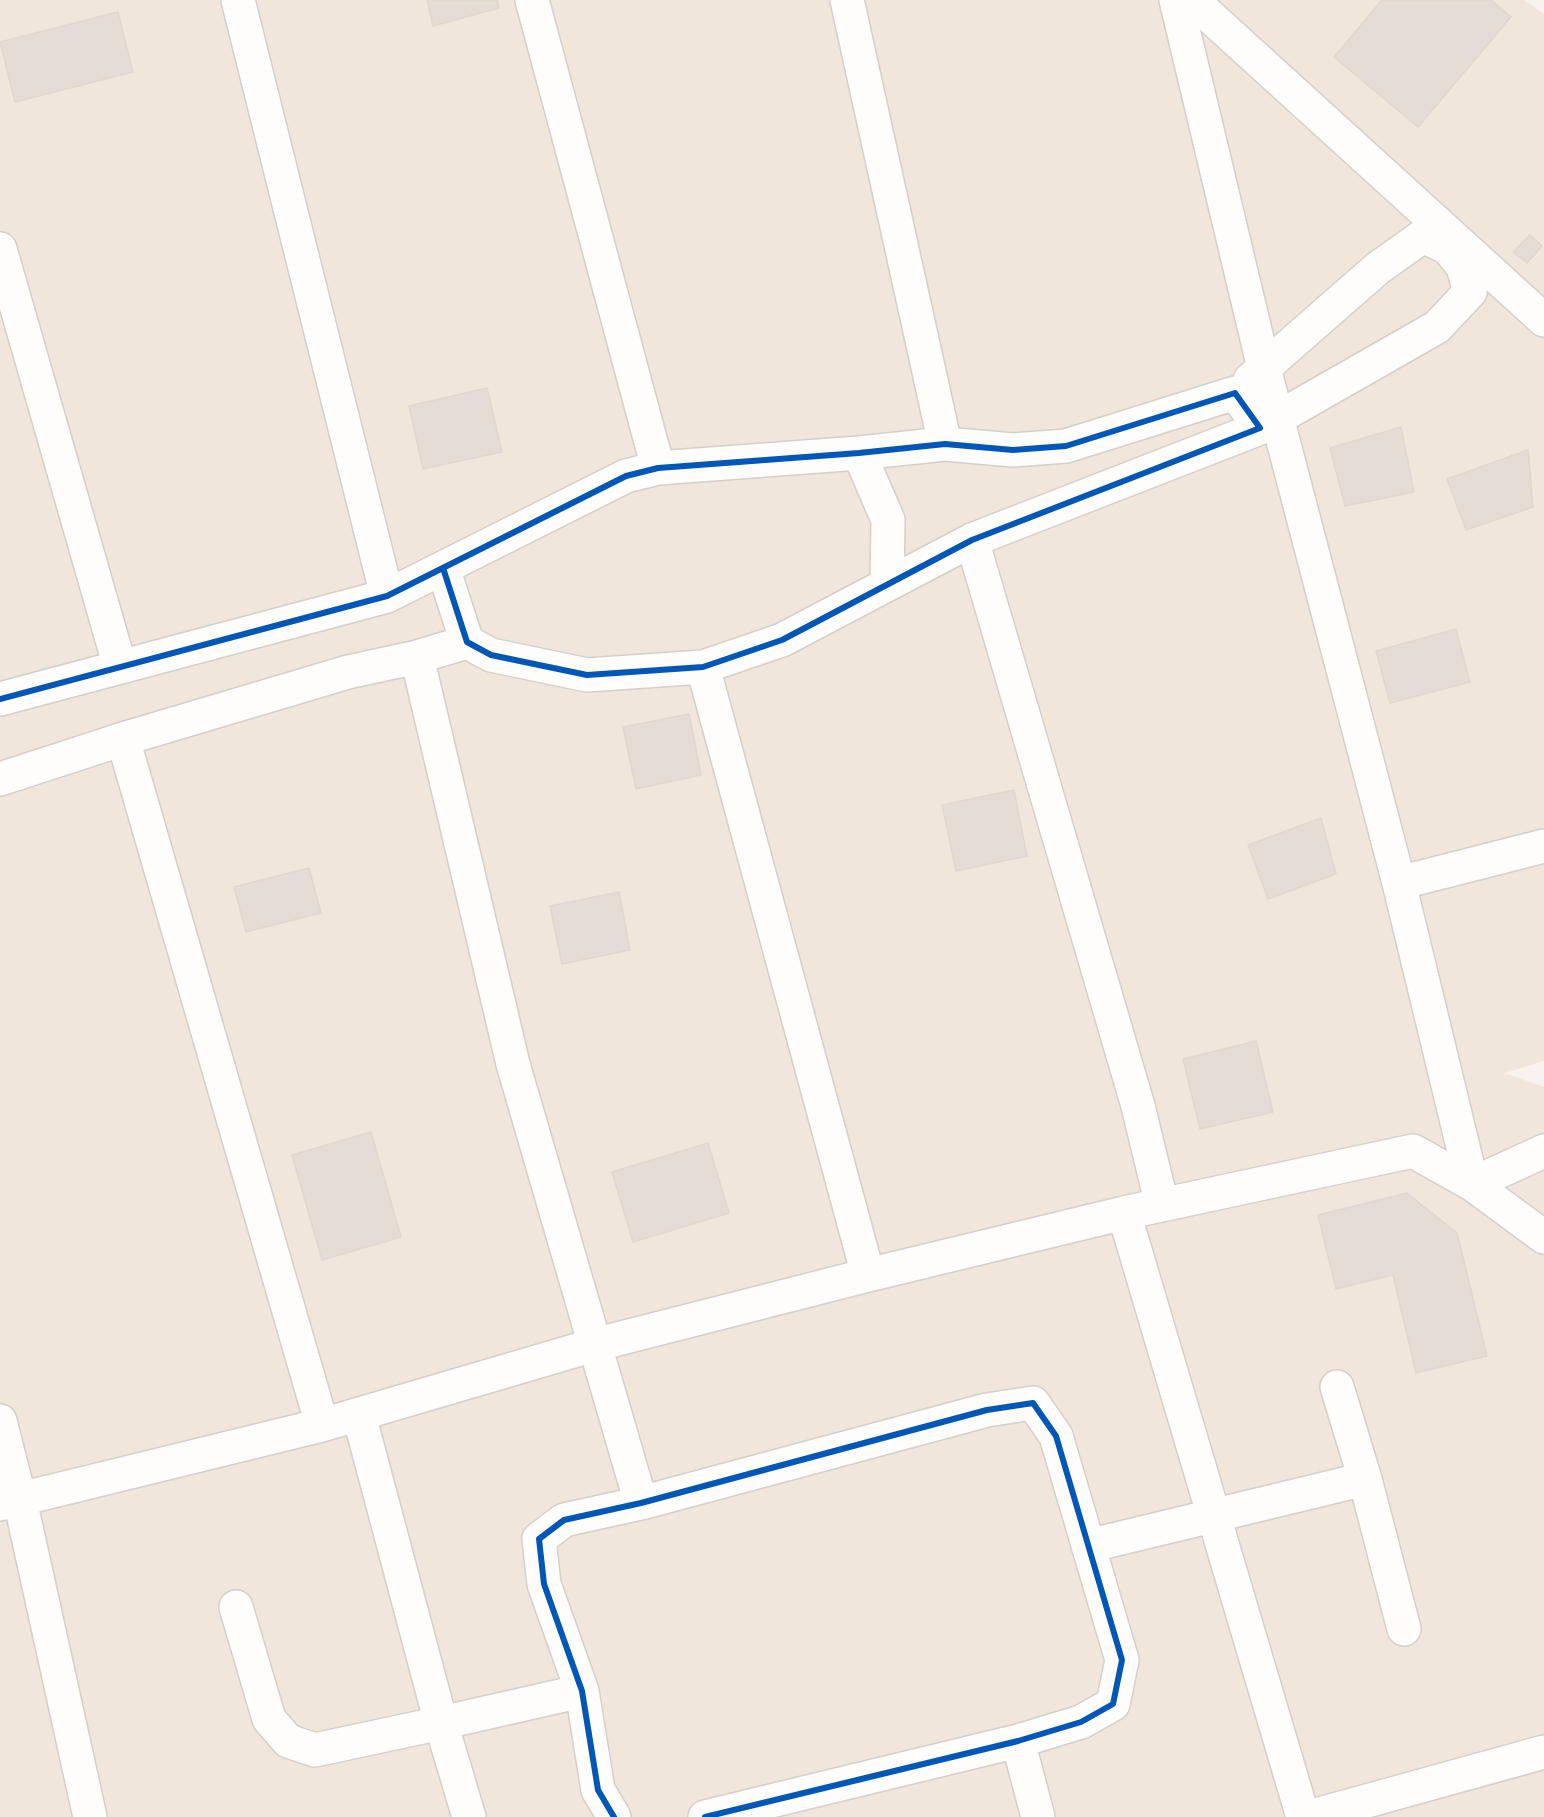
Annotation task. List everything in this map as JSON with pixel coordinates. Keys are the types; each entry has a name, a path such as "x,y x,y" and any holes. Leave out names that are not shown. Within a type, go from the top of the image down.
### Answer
{"street":[{"path":"238,0 387,596"},
{"path":"532,0 658,468"},
{"path":"847,0 945,444"},
{"path":"1176,0 1264,368 1268,423 1399,883 1472,1184"},
{"path":"1192,0 1544,320"},
{"path":"0,699 387,596 626,476 658,468 859,453 945,444 1013,450 1066,446 1235,393 1378,268 1423,236 1448,248 1463,267 1470,292 1437,327 1268,423 972,540 782,640 703,667 586,675 491,655 467,642 443,568"},
{"path":"0,249 120,667"},
{"path":"1235,393 1268,423"},
{"path":"859,453 888,520 887,584"},
{"path":"972,540 1138,1106 1162,1205"},
{"path":"0,779 123,739 348,672 417,657 467,642"},
{"path":"417,657 513,1064 641,1503"},
{"path":"703,667 868,1275"},
{"path":"123,739 322,1425"},
{"path":"1399,883 1544,846"},
{"path":"10,1502 322,1425 594,1345 868,1275 1124,1213 1413,1152 1472,1184 1544,1237"},
{"path":"1472,1184 1544,1152"},
{"path":"1124,1213 1303,1817"},
{"path":"1337,1387 1365,1479 1404,1629"},
{"path":"614,1817 598,1790 582,1691 544,1584 539,1539 564,1520 641,1503 987,1410 1033,1403 1056,1436 1122,1660 1113,1704 1081,1722 1018,1741 705,1817"},
{"path":"359,1415 441,1723 469,1817"},
{"path":"0,1421 10,1502 90,1817"},
{"path":"1088,1546 1365,1479"},
{"path":"236,1607 269,1719 288,1741 315,1750 582,1691"},
{"path":"1018,1741 1038,1817"},
{"path":"1309,1817 1544,1752"}],"shaded area":[{"path":"0,0 1524,0 1544,14 1544,1061 1505,1073 1544,1087 1544,1817 0,1817"}],"building":[{"path":"427,0 497,0 499,8 433,26"},
{"path":"1382,0 1491,0 1511,17 1418,127 1334,57"},
{"path":"118,12 133,72 15,102 0,42"},
{"path":"1530,235 1542,246 1527,263 1513,252"},
{"path":"487,388 502,452 423,469 409,406"},
{"path":"1401,427 1414,492 1345,506 1330,448"},
{"path":"1528,450 1533,507 1466,530 1447,479"},
{"path":"1456,629 1470,682 1390,703 1376,651"},
{"path":"689,714 701,775 636,789 623,727"},
{"path":"1014,790 1027,856 956,871 942,805"},
{"path":"1321,818 1336,874 1268,899 1248,845"},
{"path":"309,868 321,913 246,932 234,887"},
{"path":"619,892 630,950 562,964 550,906"},
{"path":"1256,1041 1273,1112 1200,1129 1183,1059"},
{"path":"371,1132 401,1237 322,1260 292,1155"},
{"path":"708,1143 729,1213 633,1242 612,1172"},
{"path":"1407,1193 1457,1233 1487,1356 1416,1373 1393,1275 1336,1289 1318,1215"}],"cycle path":[{"path":"0,699 387,596 626,476 658,468 859,453 945,444 1013,450 1066,446 1235,393 1260,428 972,540 782,640 703,667 587,675 491,655 467,642 443,568"},
{"path":"614,1817 598,1790 582,1691 544,1584 539,1539 564,1520 641,1503 987,1410 1033,1403 1056,1436 1122,1660 1113,1704 1081,1722 1018,1741 705,1817"}]}
